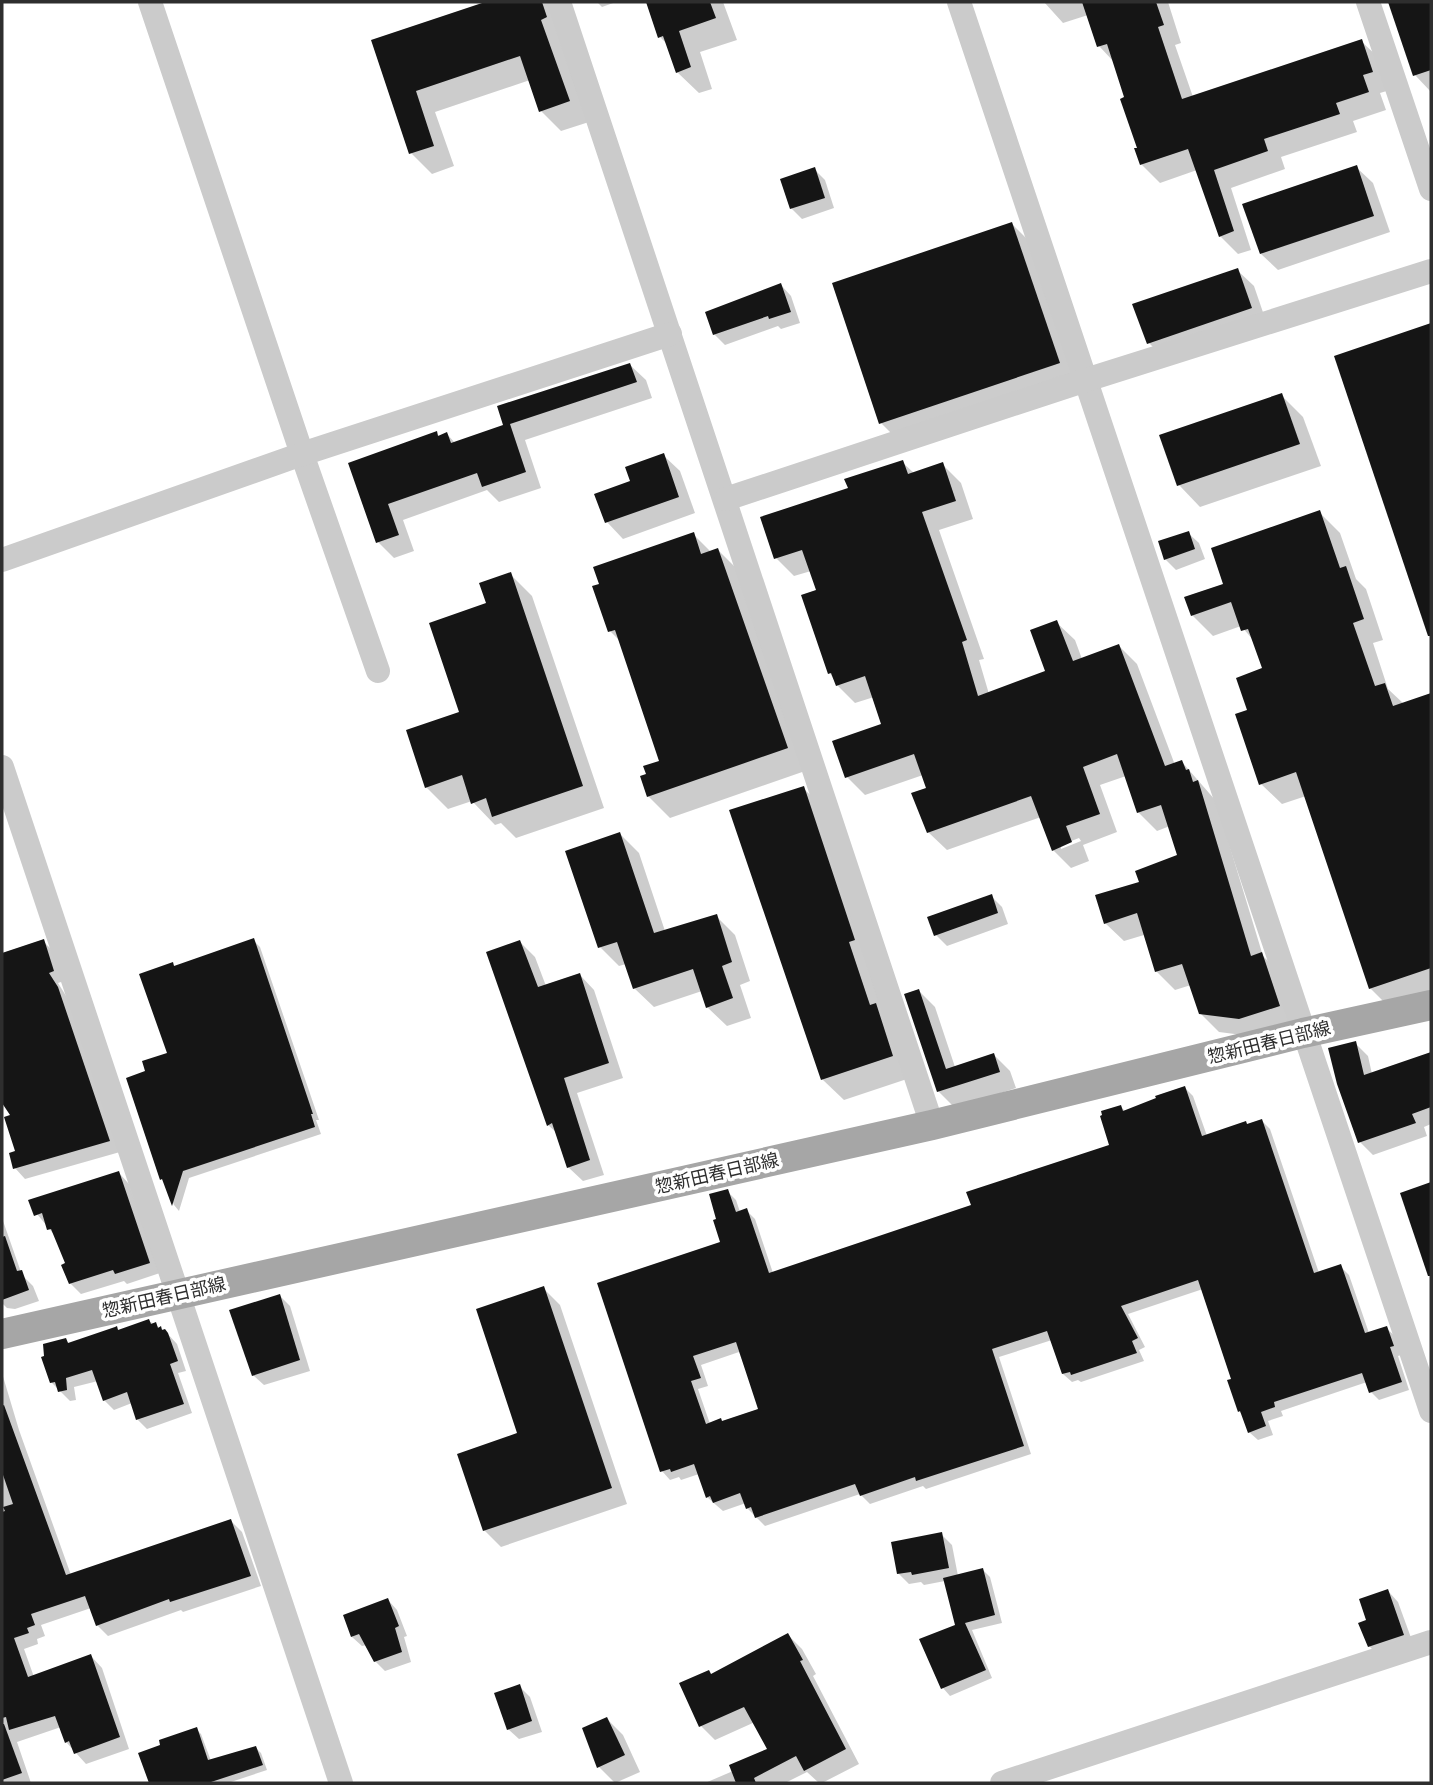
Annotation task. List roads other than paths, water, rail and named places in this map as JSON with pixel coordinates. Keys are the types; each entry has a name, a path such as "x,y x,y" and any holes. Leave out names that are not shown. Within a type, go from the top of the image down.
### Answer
{"main road":[{"name":"惣新田春日部線","path":"2,1334 932,1125 1304,1033 1431,1005"}],"street":[{"path":"150,2 378,671"},
{"path":"559,2 932,1125"},
{"path":"959,2 1431,1411"},
{"path":"1368,2 1431,189"},
{"path":"726,499 1086,380 1431,271"},
{"path":"2,560 302,454 670,334"},
{"path":"2,767 341,1783"},
{"path":"1002,1783 1431,1642"}]}
